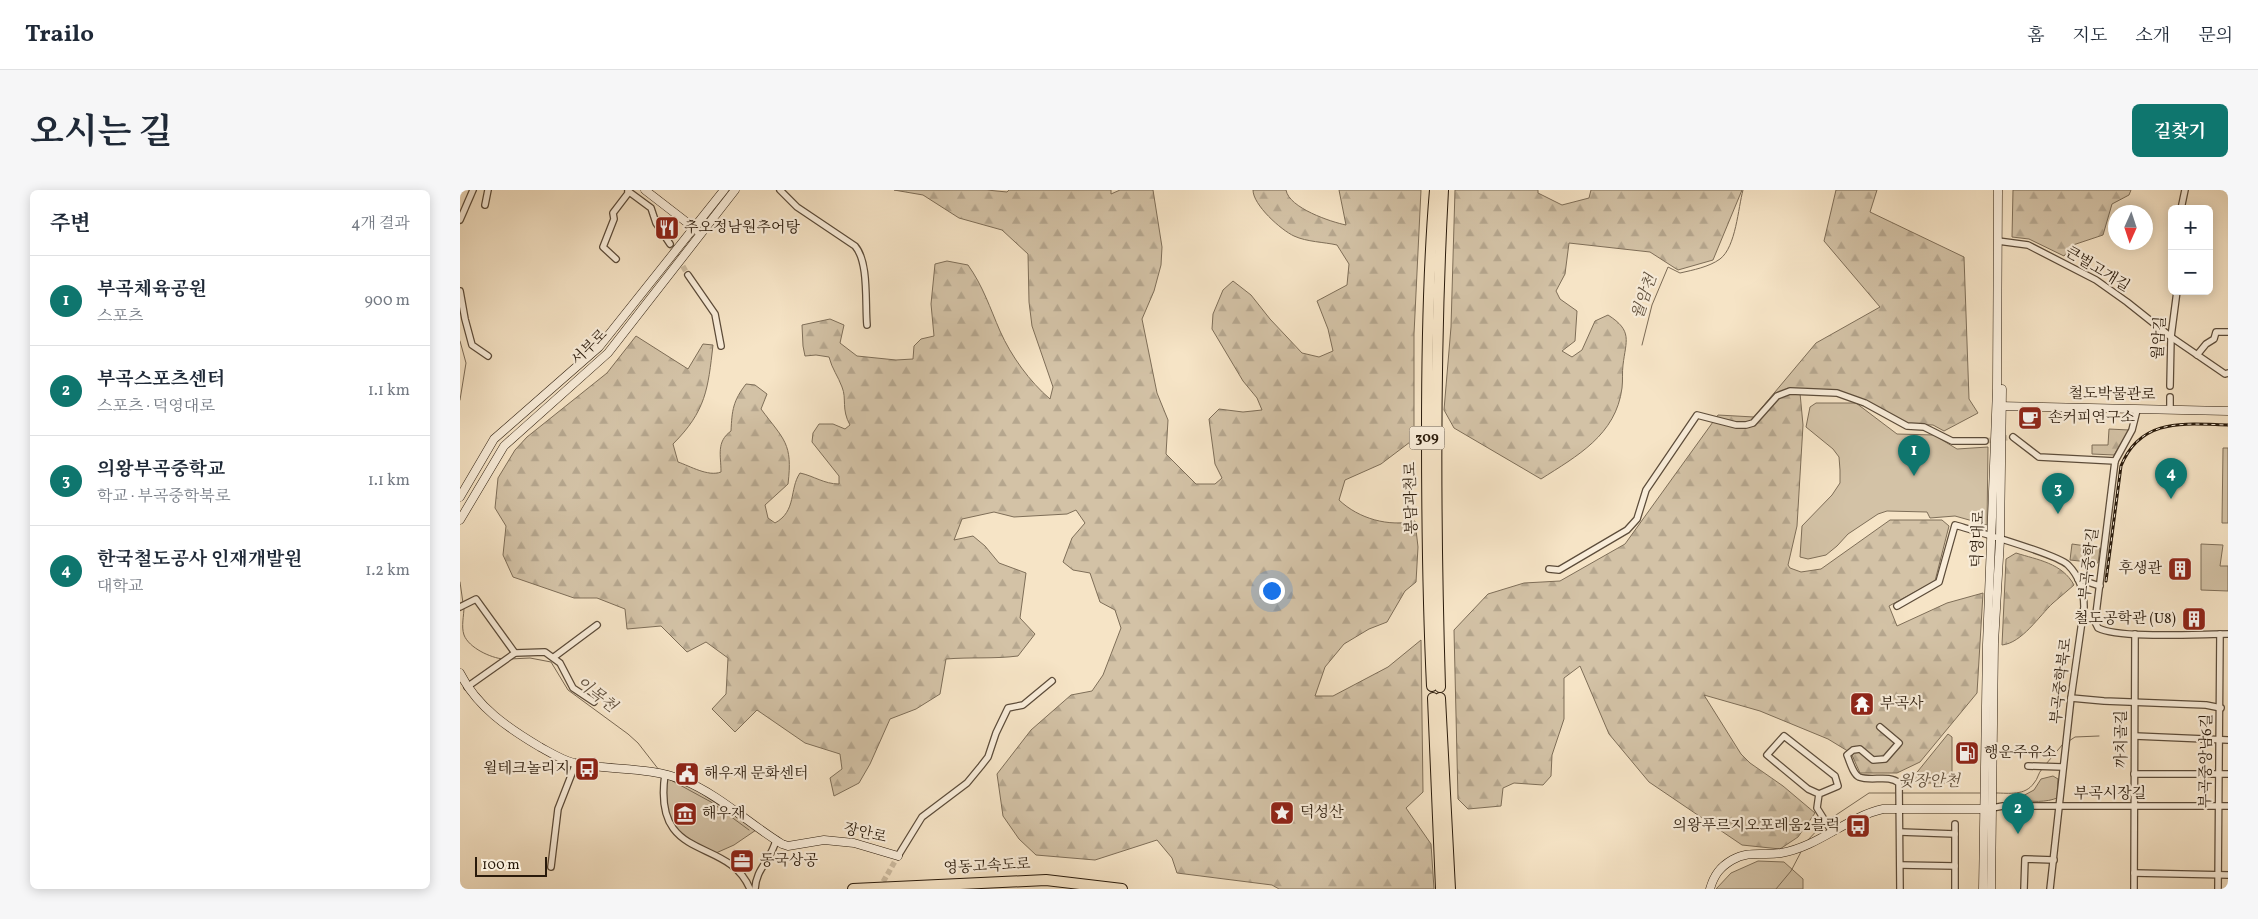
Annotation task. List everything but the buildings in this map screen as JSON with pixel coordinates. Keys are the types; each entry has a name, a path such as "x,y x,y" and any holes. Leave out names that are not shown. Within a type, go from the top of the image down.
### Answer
{"highway":[{"name":"봉담과천로","path":"1435,190 1430,248 1427,332 1429,602 1436,686 1437,333 1443,190"},
{"path":"1441,889 1437,698 1450,889"},
{"name":"영동고속도로","path":"853,889 1046,880 1122,889"}],"street":[{"path":"460,220 473,190"},
{"path":"485,205 488,190"},
{"path":"644,190 701,234"},
{"name":"서부로","path":"460,497 494,439 599,348 724,190"},
{"name":"서부로","path":"460,520 504,446 608,353 735,190"},
{"path":"780,190 797,207 860,251 864,267 866,325"},
{"name":"덕영대로","path":"1991,889 1987,645 1997,538 2000,242 1998,190"},
{"name":"덕영대로","path":"2000,242 2003,190"},
{"path":"2182,205 2185,190"},
{"path":"616,259 603,247 614,219 613,213 628,191 651,208 656,223 670,244"},
{"name":"큰벌고개길","path":"2000,242 2028,245 2096,280 2127,302 2171,338 2225,374 2228,373"},
{"path":"688,276 715,314 721,346"},
{"path":"460,291 472,345 488,356"},
{"name":"월암길","path":"2170,386 2171,338 2176,295"},
{"path":"2197,354 2206,344 2214,339 2216,332 2228,332"},
{"path":"1549,569 1559,570 1627,530 1637,519 1646,490 1697,415 1736,425 1746,425 1753,423 1777,396 1790,391 1837,393 1865,404 1907,426 1924,427 1952,440 1985,441"},
{"path":"2170,398 2170,410"},
{"name":"철도박물관로","path":"1999,406 2228,411"},
{"name":"부곡중학길","path":"2137,410 2132,430 2116,461 2095,622 2098,628 2104,632 2228,634"},
{"path":"2013,437 2039,457 2116,461"},
{"path":"1897,606 1939,582 1955,525 1997,538 2067,564 2078,579 2100,586"},
{"name":"부곡중학북로","path":"2060,767 2065,754 2068,735 2071,698 2084,607 2084,592 2078,579"},
{"path":"460,607 476,599 515,653"},
{"path":"554,657 597,626"},
{"name":"까치골길","path":"2134,889 2135,634"},
{"name":"부곡중앙남6길","path":"2218,889 2221,740 2220,634"},
{"path":"467,687 515,653 545,652 560,663 573,688 594,702"},
{"name":"장안로","path":"460,673 473,695 505,725 550,752 576,763 665,774 699,788 776,840 788,846 824,840 854,844 898,856 922,817 967,783 988,757 996,733 1008,708 1023,705 1052,682"},
{"name":"까치골길","path":"2071,698 2135,703 2206,704 2221,708"},
{"path":"1880,726 1899,743 1885,759 1873,760 1860,750 1853,750 1847,755 1854,772 1860,777 1894,779 1899,783 1900,889"},
{"path":"1784,736 1835,776 1838,786 1819,794 1808,789 1767,755 1784,736"},
{"path":"2135,736 2228,740"},
{"path":"551,867 558,809 576,763"},
{"path":"2028,766 2060,767 2060,806 2050,889"},
{"path":"665,774 663,786 665,802 668,821 673,830 683,839 740,870 750,889"},
{"path":"2134,774 2228,774"},
{"path":"1819,794 1817,808 1830,829"},
{"path":"1710,889 1717,872 1732,860 1744,854 1754,852 1780,853 1792,850 1813,842 1830,829 1867,813 1900,806 1989,806"},
{"name":"덕영대로","path":"1983,889 1989,806"},
{"name":"부곡시장길","path":"1989,806 2228,806"},
{"path":"1955,889 1956,824"},
{"path":"1900,832 1955,834"},
{"path":"755,889 760,870 773,854 776,840"},
{"path":"2024,889 2024,860 2054,860"},
{"path":"1900,865 1955,866"},
{"path":"2134,873 2228,875"}],"green space":[{"path":"894,190 987,190 1007,192 1009,190 1111,190 1111,194 1120,190 1153,190 1162,247 1161,265 1154,291 1142,319 1157,393 1168,420 1166,454 1196,484 1215,484 1222,478 1215,464 1209,419 1219,409 1243,412 1262,410 1257,398 1243,381 1212,329 1213,314 1223,290 1233,281 1251,295 1270,319 1302,353 1319,357 1333,351 1328,329 1317,301 1347,285 1349,264 1337,245 1304,240 1289,233 1275,223 1263,210 1254,196 1253,190 1286,190 1289,197 1302,208 1331,221 1346,225 1339,190 1421,190 1414,334 1414,439 1381,464 1345,480 1339,500 1365,517 1375,520 1395,523 1415,521 1418,547 1416,582 1405,591 1387,622 1369,629 1344,644 1325,667 1315,696 1333,696 1388,667 1421,640 1423,792 1406,808 1431,844 1434,889 1279,889 1272,885 1177,873 1172,858 1157,840 1095,860 1036,855 1019,839 1003,816 997,774 1031,730 1071,695 1092,691 1103,675 1121,628 1115,610 1100,602 1090,573 1073,570 1063,562 1072,538 1085,523 1076,510 1067,514 1014,517 994,512 962,519 954,540 973,536 985,546 999,563 1026,573 1020,618 1035,634 1018,656 946,659 940,694 916,709 890,719 870,764 859,783 834,796 830,778 842,769 840,754 805,743 757,710 735,732 712,709 726,694 728,658 706,642 687,652 661,626 627,629 625,609 597,598 574,598 513,577 503,555 506,526 495,508 498,478 515,450 527,437 607,373 636,336 688,369 703,344 713,345 704,399 692,421 673,444 678,462 705,472 721,472 721,444 726,435 731,431 733,411 738,396 746,384 755,385 767,394 761,409 785,443 789,459 788,484 765,505 768,518 775,523 782,518 790,506 800,473 829,483 839,484 839,476 812,442 813,433 819,424 833,424 845,429 850,425 847,419 843,391 829,357 805,356 802,325 830,319 844,325 840,343 857,356 896,360 913,359 914,346 921,339 934,336 931,304 935,264 947,261 968,265 982,289 1000,331 1015,359 1028,377 1050,399 1053,387 1032,326 1029,302 1028,254 1002,230 959,218 923,195"},
{"path":"1455,190 1538,190 1538,193 1562,205 1589,198 1591,190 1742,190 1713,260 1678,270 1650,252 1569,243 1565,274 1556,291 1560,299 1577,311 1575,341 1562,351 1572,357 1582,350 1595,321 1608,315 1625,331 1626,342 1622,388 1612,419 1593,443 1541,479 1454,428 1444,410 1451,327"},
{"path":"1836,190 1877,190 1870,212 1964,257 1969,399 1978,413 1944,431 1933,425 1907,424 1868,402 1836,390 1800,393 1803,425 1797,526 1788,565 1790,568 1801,572 1821,569 1890,520 1942,520 1949,526 1935,581 1889,606 1897,626 1947,603 1983,593 1977,693 1920,762 1897,773 1860,773 1851,753 1828,739 1760,711 1704,695 1741,754 1815,813 1798,837 1780,849 1742,845 1649,782 1609,734 1580,666 1564,678 1564,719 1552,755 1551,776 1543,785 1514,783 1503,788 1501,806 1468,809 1458,799 1454,630 1488,594 1524,583 1560,581 1625,544 1718,415 1754,417 1816,343 1880,307 1824,241"},
{"path":"2013,190 2131,190 2129,195 2112,205 2108,205 2108,218 2103,235 2073,245 2064,256 2029,239 2012,237"},
{"path":"1816,403 1856,403 1897,434 1934,435 1957,449 1988,447 1987,525 1955,516 1930,518 1927,512 1887,511 1878,514 1848,534 1826,555 1808,559 1800,557 1802,526 1832,495 1840,483 1839,457 1833,449 1806,427 1810,407"},
{"path":"2109,429 2129,430 2114,455 2092,454 2092,445 2108,445"},
{"path":"2223,448 2228,448 2228,523 2222,523"},
{"path":"2072,544 2100,548 2098,563 2070,560"},
{"path":"2201,544 2223,545 2220,566 2228,566 2228,591 2201,590"},
{"path":"2016,553 2049,563 2063,572 2074,585 2053,603 2023,634 2002,645 2006,559"},
{"path":"1948,734 1952,737 1952,783 1914,783 1914,776"},
{"path":"667,776 698,791 756,830 734,845 716,853 685,838 673,827 670,820 666,798"},
{"path":"2053,776 2058,779 2057,798 2028,801 2019,798 2034,790 2041,779"},
{"path":"1758,861 1784,862 1803,879 1803,889 1716,889 1731,873"}],"waterway":[{"name":"월암천","path":"1642,345 1652,305 1668,267 1680,273 1706,266 1720,259 1730,246 1736,227 1743,190"},
{"name":"이목천","path":"460,341 466,363 460,400"},
{"name":"이목천","path":"460,582 463,603"},
{"name":"이목천","path":"464,607 463,628 467,640 475,648 493,657 503,659"},
{"name":"이목천","path":"510,659 530,658 551,662 568,690 628,734 638,743 659,770"},
{"name":"윗장안천","path":"2069,741 2075,737 2099,736"},
{"name":"윗장안천","path":"2046,764 2063,744"},
{"name":"윗장안천","path":"1996,793 2017,793 2026,790 2035,781 2042,769"},
{"name":"이목천","path":"667,778 711,802 749,830"},
{"name":"윗장안천","path":"1827,821 1869,793 1897,793"},
{"name":"윗장안천","path":"1901,793 1982,793"},
{"name":"윗장안천","path":"1806,842 1824,823"},
{"name":"윗장안천","path":"1776,889 1791,871 1802,850"}],"tunnel":[{"path":"670,244 688,275"},
{"path":"1985,441 2013,437"},
{"path":"879,889 898,856"}],"railway":[{"path":"2106,581 2121,466 2130,450 2140,439 2152,431 2166,427 2196,424 2228,425"}],"place":[{"name":"추오정남원추어탕","path":"667,228"},
{"name":"손커피연구소","path":"2030,418"},
{"name":"부곡체육공원","path":"1914,476"},
{"name":"한국철도공사 인재개발원","path":"2171,499"},
{"name":"의왕부곡중학교","path":"2058,514"},
{"name":"후생관","path":"2180,569"},
{"name":"철도공학관 (U8)","path":"2194,619"},
{"name":"부곡사","path":"1862,704"},
{"name":"행운주유소","path":"1967,753"},
{"name":"윌테크놀리지","path":"587,769"},
{"name":"해우재 문화센터","path":"687,774"},
{"name":"덕성산","path":"1282,813"},
{"name":"해우재","path":"685,814"},
{"name":"의왕푸르지오포레움2블럭","path":"1858,826"},
{"name":"부곡스포츠센터","path":"2018,834"},
{"name":"동국상공","path":"742,861"}]}
